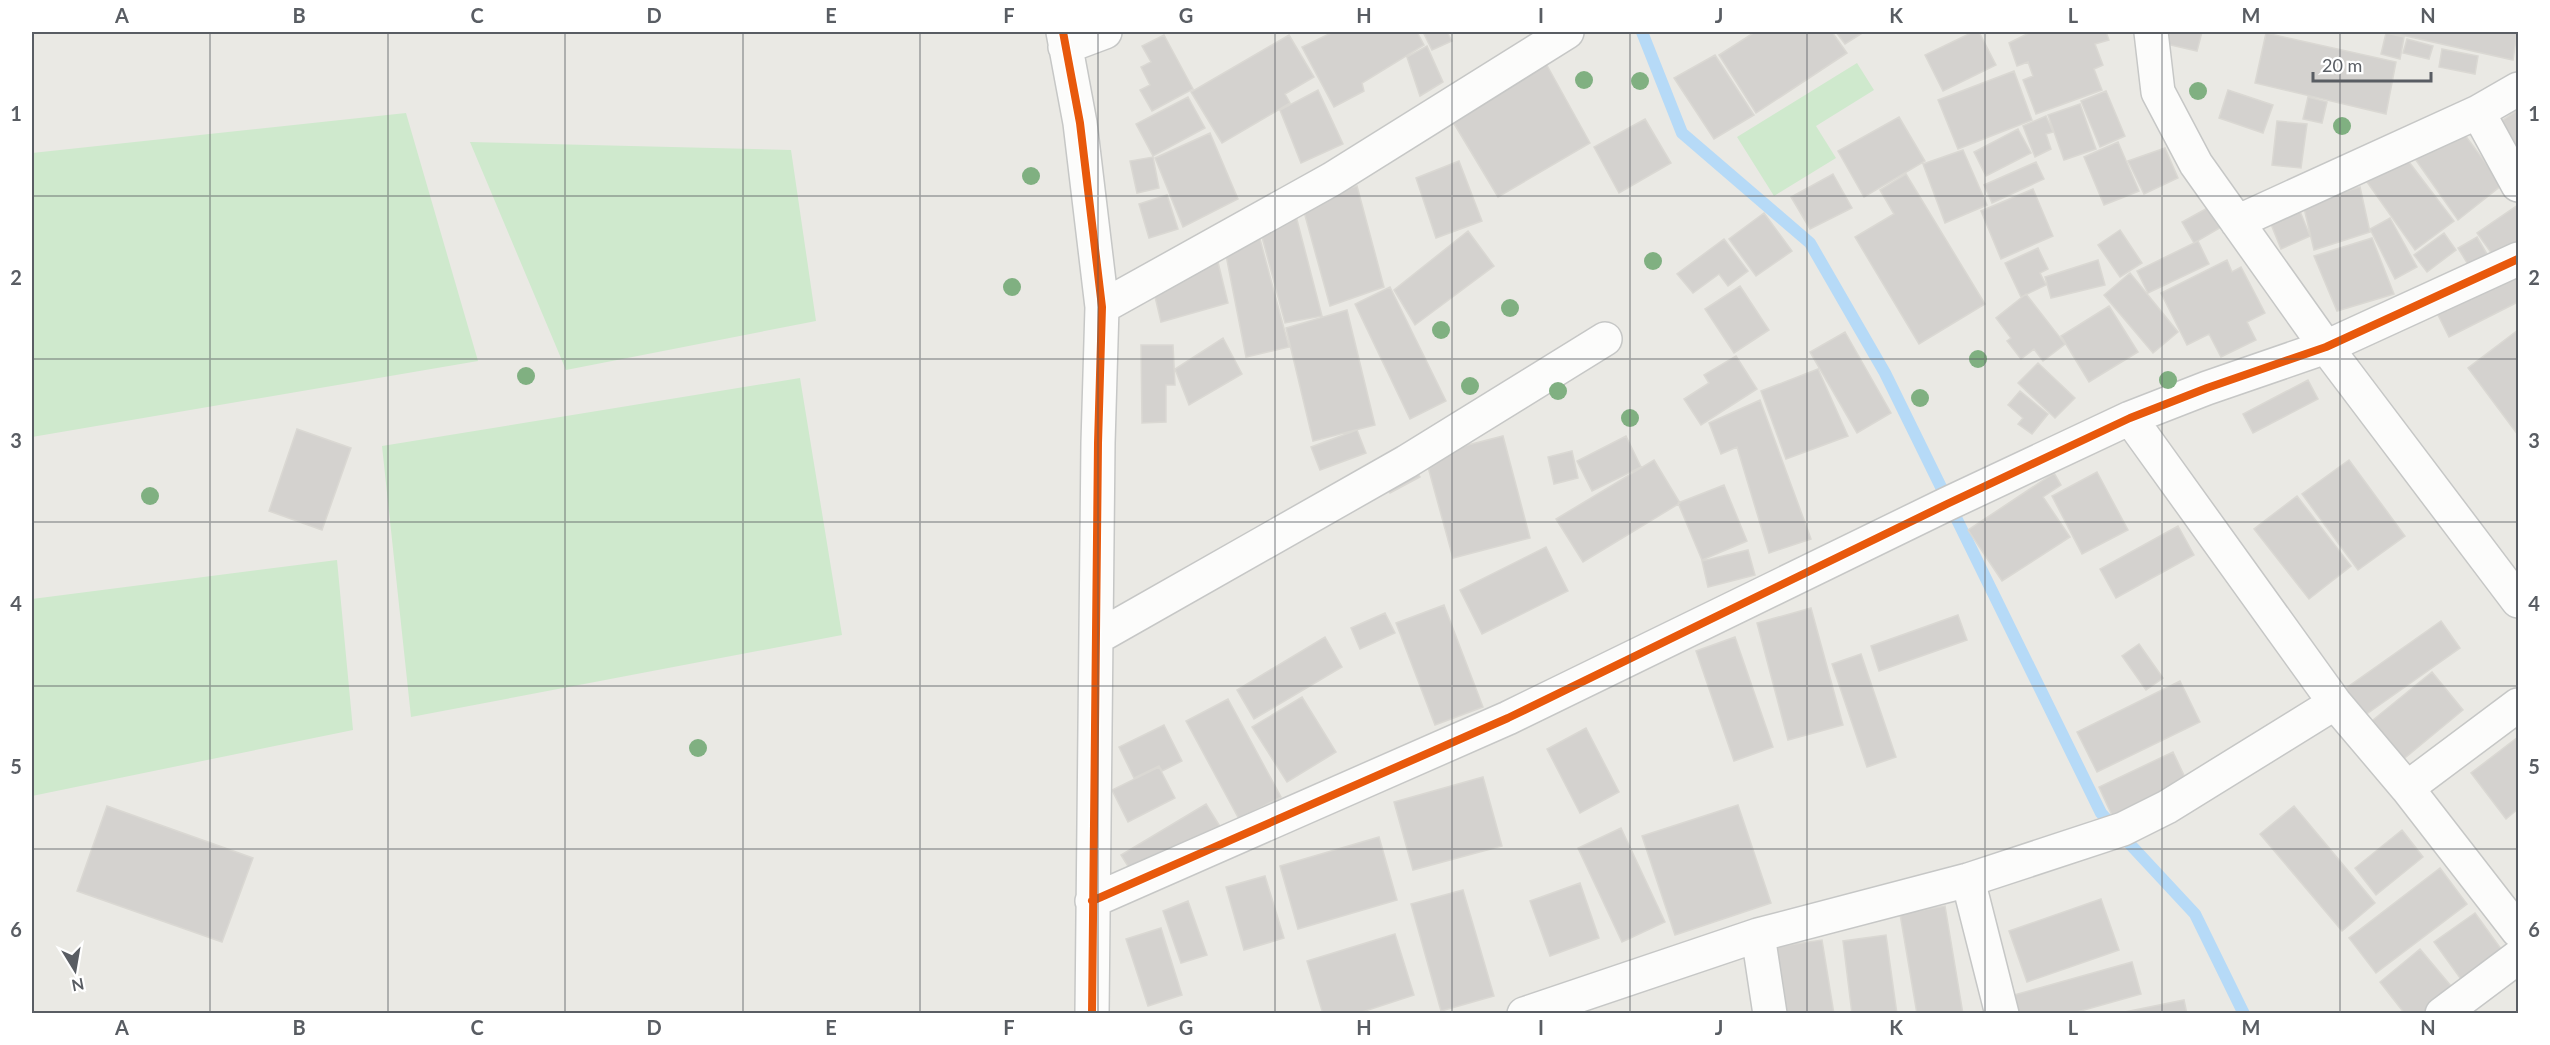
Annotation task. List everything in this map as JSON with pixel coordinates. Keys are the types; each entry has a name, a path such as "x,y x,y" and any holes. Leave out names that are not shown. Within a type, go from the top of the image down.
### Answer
{"street":[{"path":"1092,1014 1101,307 1080,123 1064,39 1105,32"},
{"path":"1101,307 1332,179 1567,32"},
{"path":"2151,32 2158,92 2196,164 2326,347 2518,601"},
{"path":"2237,222 2478,112 2518,89"},
{"path":"2478,112 2518,185"},
{"path":"1092,901 1508,718 1927,513 2130,418 2326,347 2518,259"},
{"path":"1096,638 1406,462 1605,339"},
{"path":"2130,418 2335,703 2407,788 2518,931"},
{"path":"1524,1014 1758,935 1968,880 2123,829 2167,807 2335,703"},
{"path":"2407,788 2518,705"},
{"path":"1968,880 2002,1014"},
{"path":"1758,935 1770,1014"},
{"path":"2442,1014 2518,957"}],"green space":[{"path":"1857,63 1874,90 1816,126 1836,158 1774,196 1737,137"},
{"path":"406,113 478,361 32,437 32,153"},
{"path":"470,142 791,150 816,321 566,370"},
{"path":"800,378 842,635 411,717 382,446"},
{"path":"337,560 353,730 32,796 32,599"}],"building":[{"path":"1333,32 1417,32 1424,45 1362,83 1364,91 1334,107 1302,47"},
{"path":"1423,32 1447,32 1452,41 1432,50"},
{"path":"1755,32 1832,32 1847,53 1756,113 1719,55"},
{"path":"1836,32 1864,32 1845,44"},
{"path":"1973,32 1979,32 1996,65 1943,91 1925,55"},
{"path":"2031,32 2106,32 2109,40 2095,44 2103,65 2094,69 2102,90 2036,114 2023,80 2033,76 2028,62 2017,66 2009,43"},
{"path":"2165,32 2202,32 2197,51 2162,43"},
{"path":"2388,32 2517,32 2513,60"},
{"path":"2266,33 2396,62 2386,114 2255,83"},
{"path":"2386,33 2404,37 2400,59 2381,54"},
{"path":"1164,35 1193,89 1152,111 1140,90 1150,85 1141,67 1151,62 1142,46"},
{"path":"1289,35 1314,77 1285,94 1290,103 1222,143 1191,92"},
{"path":"2407,39 2433,46 2429,59 2403,53"},
{"path":"1427,46 1443,82 1420,96 1407,57"},
{"path":"2442,49 2478,56 2475,74 2439,67"},
{"path":"1715,55 1754,115 1714,139 1674,78"},
{"path":"1544,60 1590,143 1498,197 1450,117"},
{"path":"2014,71 2032,120 1958,149 1938,100"},
{"path":"1318,90 1343,144 1301,163 1280,110"},
{"path":"2228,90 2273,105 2263,133 2219,118"},
{"path":"2106,91 2125,136 2100,147 2081,101"},
{"path":"1188,97 1205,128 1153,156 1136,124"},
{"path":"2308,97 2327,102 2322,123 2303,119"},
{"path":"2080,104 2096,149 2064,160 2048,115"},
{"path":"2518,110 2518,144 2509,149 2494,126"},
{"path":"2046,116 2053,132 2046,134 2051,149 2035,157 2023,126"},
{"path":"1899,117 1925,161 1864,197 1838,151"},
{"path":"1645,119 1671,163 1619,193 1594,147"},
{"path":"2277,121 2307,124 2301,168 2272,165"},
{"path":"2459,127 2502,185 2458,220 2413,156"},
{"path":"2018,129 2031,153 1986,176 1974,152"},
{"path":"1210,133 1238,199 1183,227 1155,158"},
{"path":"2118,142 2139,191 2104,205 2084,157"},
{"path":"2165,148 2178,178 2144,194 2128,161"},
{"path":"1963,150 1987,205 1945,223 1923,164"},
{"path":"1153,157 1159,188 1137,193 1130,161"},
{"path":"2406,158 2454,221 2415,250 2367,182"},
{"path":"1459,161 1482,221 1436,238 1416,178"},
{"path":"2036,162 2044,179 1992,203 1984,185"},
{"path":"1833,174 1852,208 1810,229 1791,197"},
{"path":"1906,174 1985,304 1919,344 1855,237 1894,214 1880,190"},
{"path":"1357,186 1384,287 1330,306 1301,201"},
{"path":"2360,187 2370,232 2314,250 2303,204"},
{"path":"2033,189 2053,236 2001,259 1981,211"},
{"path":"1167,195 1178,229 1149,238 1139,204"},
{"path":"2295,199 2310,236 2281,249 2266,212"},
{"path":"2518,205 2518,242 2495,258 2477,233"},
{"path":"2211,206 2223,226 2194,243 2182,222"},
{"path":"1764,213 1792,251 1756,276 1729,239"},
{"path":"1296,216 1322,316 1285,323 1258,222"},
{"path":"2390,218 2417,267 2395,279 2370,229"},
{"path":"1257,228 1289,347 1246,357 1223,240"},
{"path":"2120,230 2142,263 2120,277 2098,245"},
{"path":"1468,231 1494,266 1415,325 1394,290"},
{"path":"2444,233 2456,250 2427,272 2414,255"},
{"path":"2477,237 2487,254 2469,266 2458,248"},
{"path":"2372,238 2394,294 2337,311 2314,256"},
{"path":"1724,239 1748,271 1728,286 1719,274 1693,293 1677,274"},
{"path":"2198,241 2209,264 2148,293 2137,271"},
{"path":"2038,248 2048,269 2040,273 2046,285 2021,297 2005,263"},
{"path":"1216,254 1228,303 1161,322 1151,280"},
{"path":"2098,260 2105,285 2051,298 2045,277"},
{"path":"2227,260 2232,272 2241,267 2265,313 2247,322 2256,340 2221,357 2209,334 2187,345 2161,293"},
{"path":"2518,262 2518,302 2449,337 2433,305"},
{"path":"2130,273 2178,332 2153,353 2104,295"},
{"path":"1740,286 1769,330 1734,353 1705,309"},
{"path":"1390,287 1446,401 1410,419 1355,304"},
{"path":"2026,294 2065,344 2043,361 2034,349 2021,359 2007,341 2011,338 1996,318"},
{"path":"2109,306 2138,352 2089,382 2061,336"},
{"path":"1347,310 1375,425 1313,441 1286,328"},
{"path":"2518,330 2518,435 2468,368"},
{"path":"1845,332 1891,413 1857,433 1810,352"},
{"path":"1223,338 1242,374 1189,405 1175,369"},
{"path":"1141,345 1173,345 1175,385 1166,385 1166,422 1142,423"},
{"path":"1736,356 1757,389 1701,425 1684,399 1709,383 1704,375"},
{"path":"2038,363 2075,398 2055,418 2018,383"},
{"path":"1818,369 1848,436 1786,459 1761,391"},
{"path":"2308,380 2318,399 2253,433 2243,414"},
{"path":"2020,391 2048,414 2032,434 2018,424 2023,418 2008,405"},
{"path":"1760,400 1811,539 1769,553 1737,447 1721,454 1709,423"},
{"path":"297,429 351,448 322,530 269,511"},
{"path":"1357,430 1366,453 1320,470 1311,447"},
{"path":"1503,436 1530,538 1453,558 1425,456"},
{"path":"1626,436 1641,467 1592,491 1577,461"},
{"path":"1572,451 1578,478 1554,484 1548,457"},
{"path":"1654,460 1680,503 1583,562 1556,519"},
{"path":"2349,460 2405,536 2358,570 2302,494"},
{"path":"1412,463 1420,477 1390,493 1382,480"},
{"path":"2097,472 2128,530 2082,554 2052,496"},
{"path":"2054,473 2061,485 2043,497 2070,537 2002,581 1968,530"},
{"path":"1724,485 1747,541 1702,560 1678,503"},
{"path":"2297,496 2351,566 2309,599 2254,529"},
{"path":"2178,526 2194,555 2116,598 2100,569"},
{"path":"1546,547 1568,591 1482,634 1460,590"},
{"path":"1748,550 1755,575 1708,587 1702,561"},
{"path":"1444,605 1483,707 1435,725 1396,623"},
{"path":"1811,608 1843,725 1788,740 1757,623"},
{"path":"1385,613 1395,633 1360,649 1351,628"},
{"path":"1958,615 1967,640 1879,671 1871,646"},
{"path":"2441,621 2460,648 2361,718 2342,691"},
{"path":"1325,637 1342,667 1254,719 1237,690"},
{"path":"1735,637 1773,747 1734,761 1696,651"},
{"path":"2139,644 2163,678 2146,690 2122,656"},
{"path":"1861,654 1896,757 1867,767 1832,664"},
{"path":"2432,672 2463,710 2400,762 2368,724"},
{"path":"2180,681 2200,722 2097,772 2077,732"},
{"path":"1302,697 1336,752 1287,782 1252,727"},
{"path":"1228,699 1281,797 1239,819 1186,721"},
{"path":"1164,725 1182,761 1162,771 1159,766 1134,778 1119,747"},
{"path":"1586,728 1619,792 1580,813 1547,749"},
{"path":"2518,737 2518,809 2506,819 2471,773"},
{"path":"2173,752 2190,788 2115,822 2099,787"},
{"path":"1159,767 1175,798 1128,822 1112,790"},
{"path":"1483,777 1502,846 1413,870 1394,802"},
{"path":"1206,804 1221,828 1136,879 1121,855"},
{"path":"1738,805 1771,903 1675,935 1642,836"},
{"path":"107,806 253,858 222,942 77,891"},
{"path":"2294,806 2375,903 2342,931 2260,834"},
{"path":"1621,828 1665,922 1622,942 1578,848"},
{"path":"2402,830 2423,857 2376,895 2355,868"},
{"path":"1379,837 1397,900 1298,929 1280,866"},
{"path":"2440,868 2467,904 2376,973 2349,938"},
{"path":"1265,876 1284,938 1244,950 1226,887"},
{"path":"1580,883 1599,938 1550,956 1530,901"},
{"path":"1463,890 1494,996 1441,1011 1411,904"},
{"path":"2101,899 2119,950 2027,982 2009,931"},
{"path":"1188,901 1207,955 1181,963 1163,911"},
{"path":"1945,906 1963,1014 1917,1014 1900,914"},
{"path":"2475,913 2504,953 2463,982 2434,942"},
{"path":"1161,928 1182,995 1148,1006 1126,939"},
{"path":"1395,934 1414,995 1356,1014 1323,1014 1307,961"},
{"path":"1886,935 1897,1014 1852,1014 1843,941"},
{"path":"1822,940 1834,1014 1786,1014 1775,947"},
{"path":"2420,949 2456,992 2430,1014 2405,1014 2380,982"},
{"path":"2132,962 2141,994 2070,1014 2019,1014 2014,995"},
{"path":"2184,1000 2187,1014 2115,1014"}],"waterway":[{"path":"1642,32 1682,133 1810,243 1885,373 2101,813 2195,914 2244,1014"}],"cycle path":[{"path":"1063,32 1080,123 1102,307 1098,443 1092,1014"},
{"path":"1092,901 1508,718 1947,504 2130,418 2207,388 2326,347 2518,259"}]}
